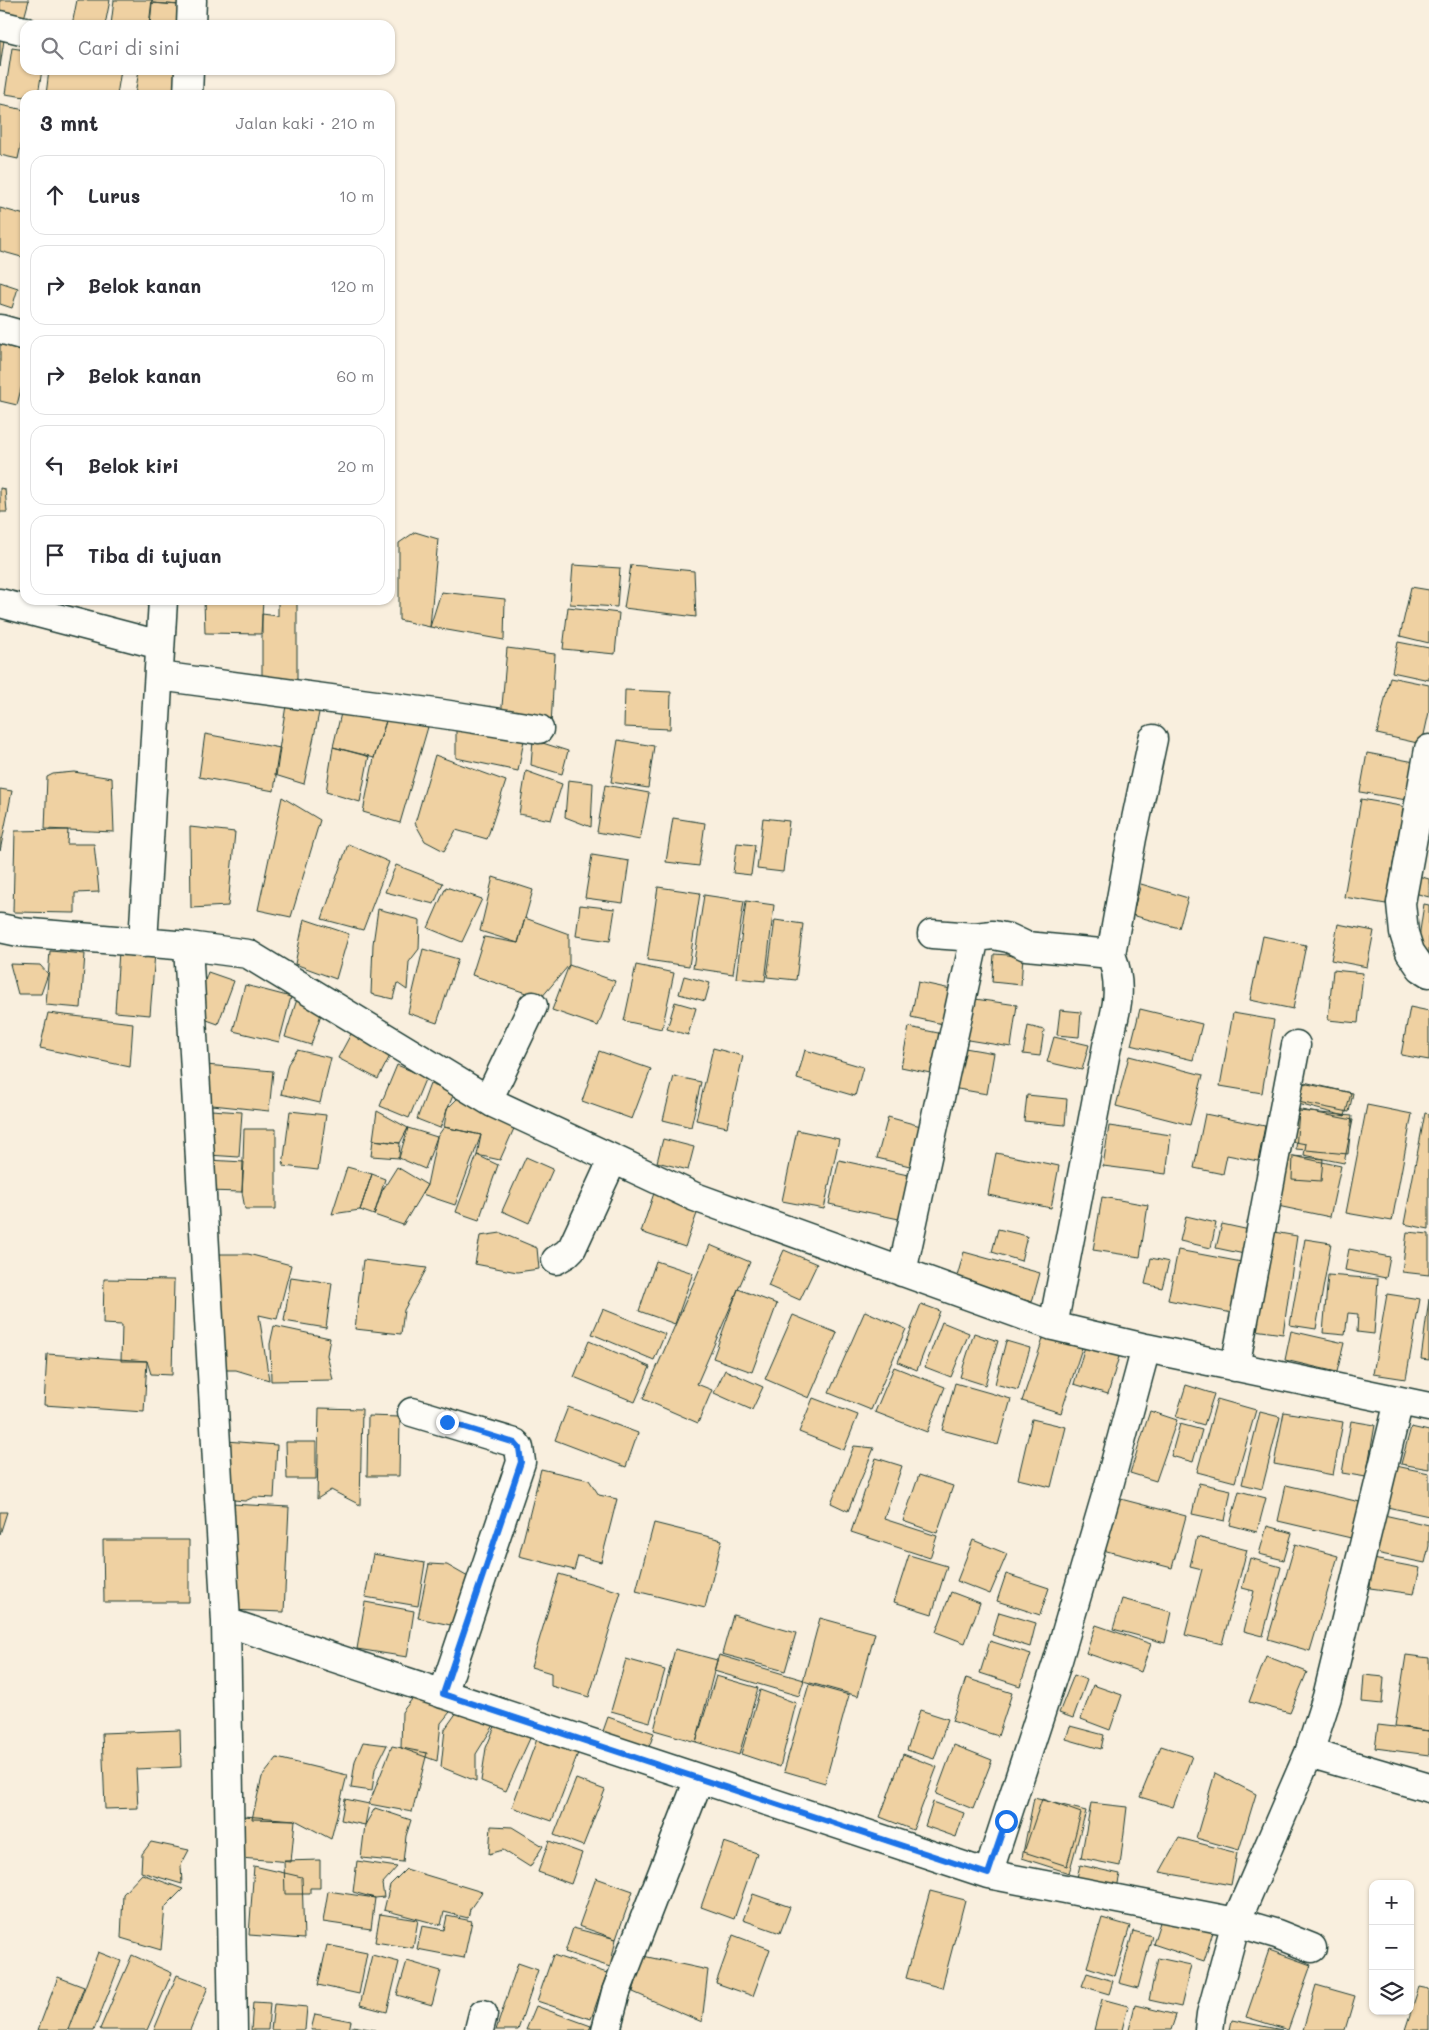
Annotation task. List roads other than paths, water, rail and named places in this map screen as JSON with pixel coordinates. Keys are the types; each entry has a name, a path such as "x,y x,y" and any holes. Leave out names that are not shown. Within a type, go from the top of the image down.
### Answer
{"street":[{"path":"191,20 192,0"},
{"path":"0,25 20,30"},
{"path":"188,90 189,75"},
{"path":"0,329 20,335"},
{"path":"0,603 160,644"},
{"path":"143,943 163,605"},
{"path":"159,676 443,714 539,729"},
{"path":"1053,1326 1107,1046 1118,1001 1118,972 1111,954 1152,739"},
{"path":"1429,749 1401,904 1404,933 1410,952 1421,968 1429,973"},
{"path":"0,928 19,932 188,946 248,954 488,1100 695,1197 1053,1326 1146,1348 1429,1407"},
{"path":"932,934 975,938 993,935 1009,938 1026,946 1111,954"},
{"path":"902,1272 975,938"},
{"path":"188,946 226,1622 233,2030"},
{"path":"488,1100 533,1006"},
{"path":"1235,1367 1296,1045"},
{"path":"556,1260 572,1248 612,1159"},
{"path":"988,1874 1058,1660 1108,1489 1146,1348"},
{"path":"1209,2030 1210,2014 1236,1922 1309,1753 1327,1697 1399,1401"},
{"path":"412,1412 515,1443 521,1456 521,1462 443,1694"},
{"path":"226,1622 988,1874 1236,1922 1277,1934 1312,1948"},
{"path":"1309,1753 1429,1788"},
{"path":"606,2030 616,1992 699,1778"}]}
